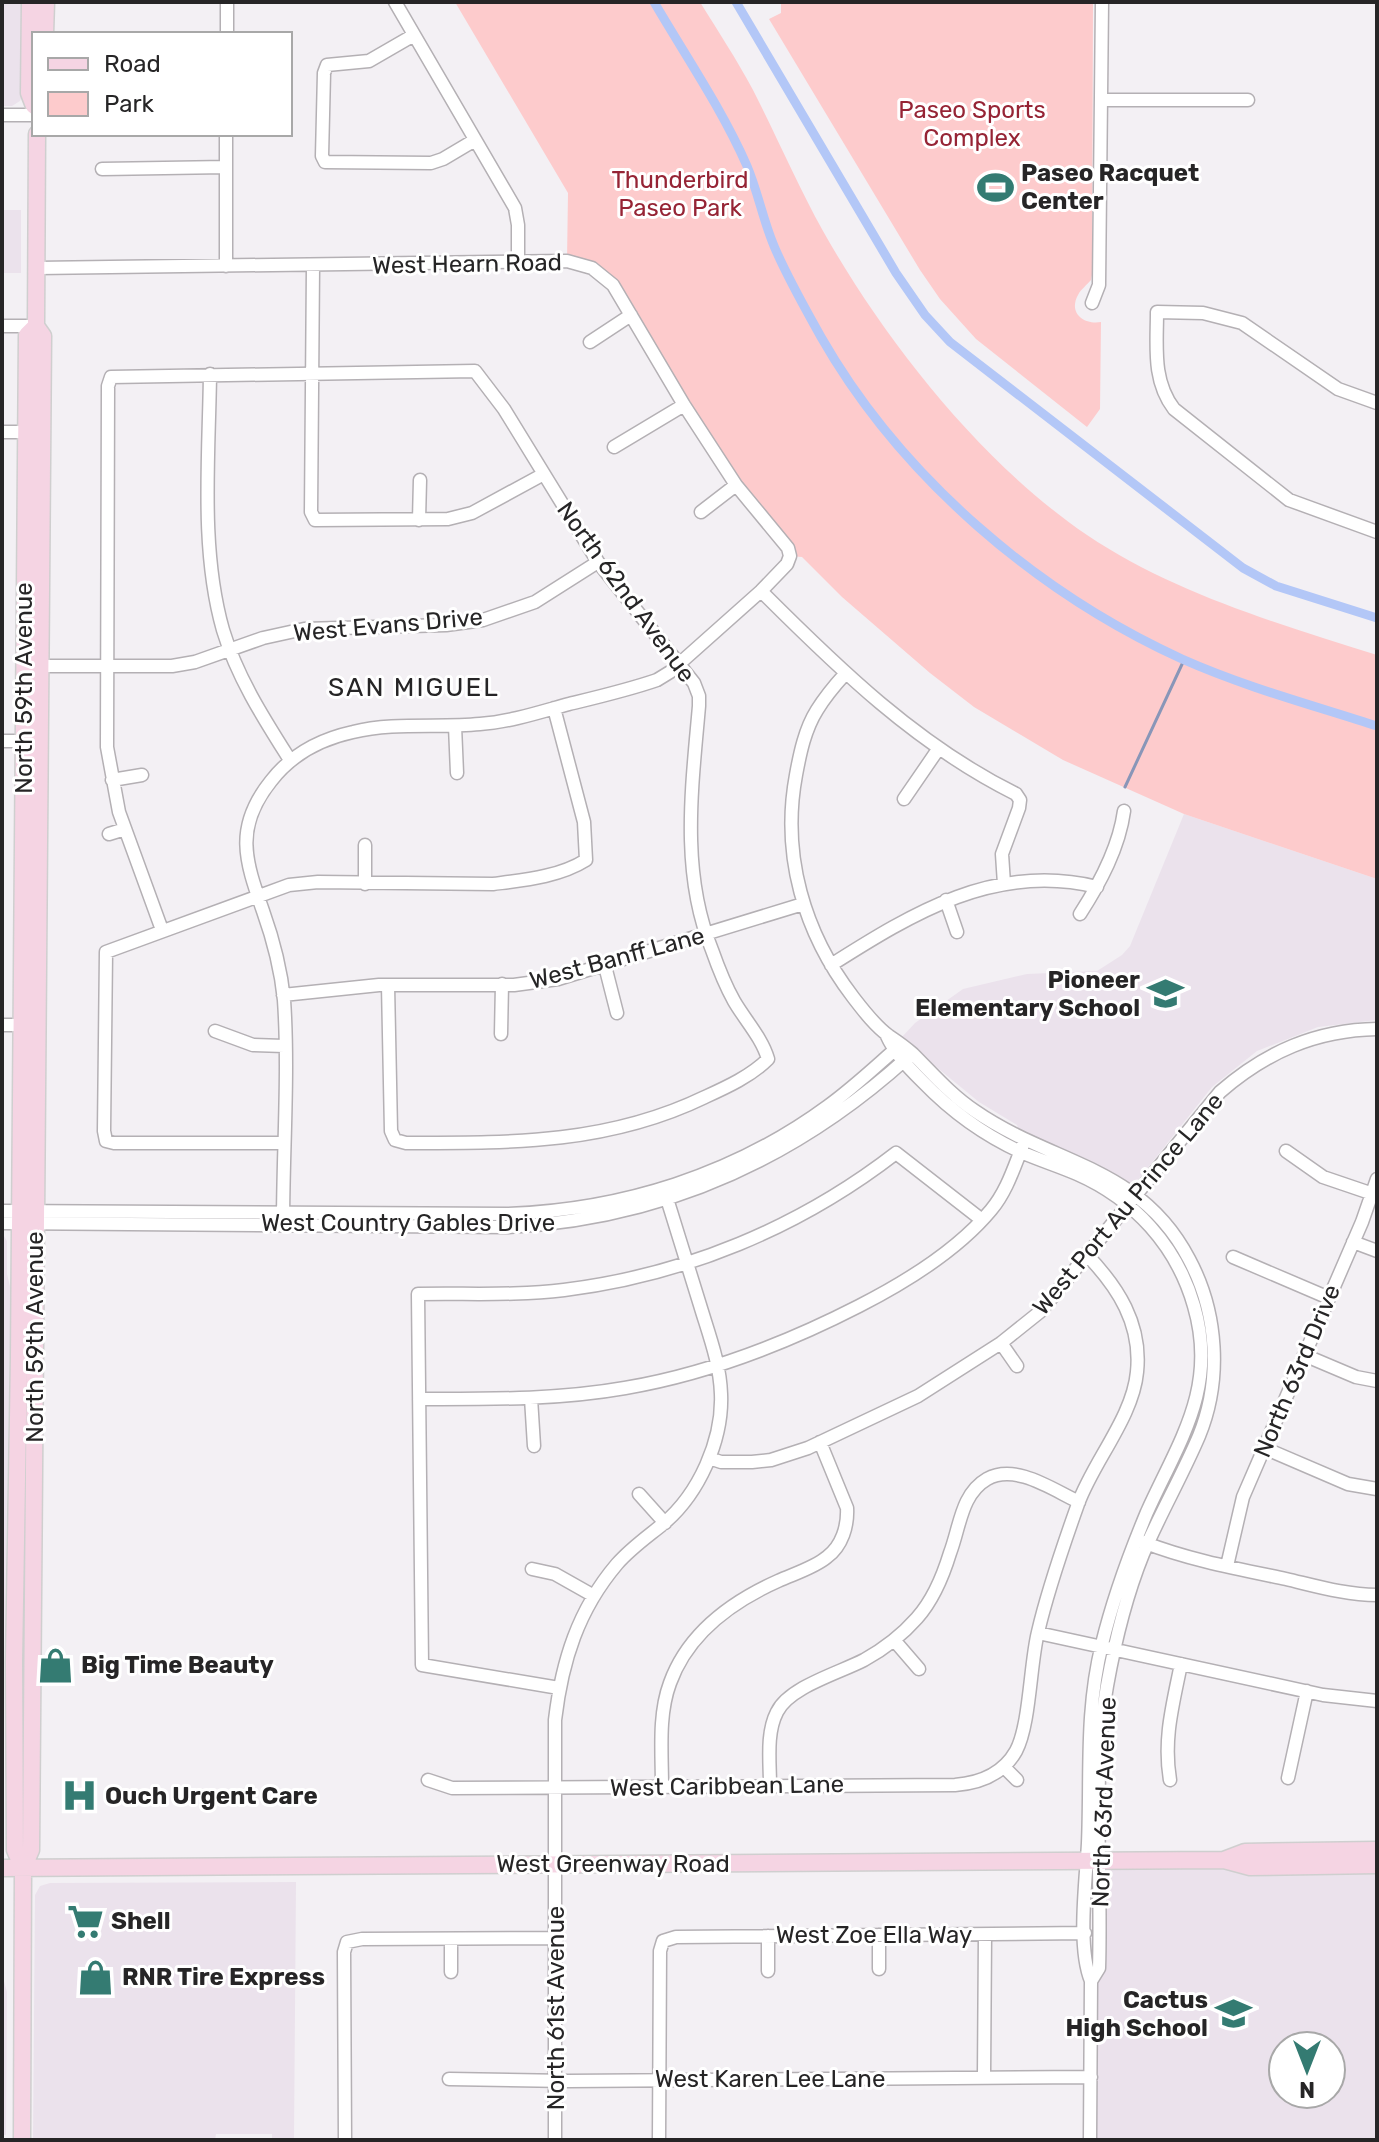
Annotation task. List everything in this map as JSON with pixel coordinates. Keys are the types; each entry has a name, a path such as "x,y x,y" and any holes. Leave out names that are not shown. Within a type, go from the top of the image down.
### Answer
{"main road":[{"path":"30,2 29,93 32,101"},
{"path":"45,32 46,2"},
{"name":"North 59th Avenue","path":"23,1868 15,1850 14,1691 22,1218 29,1025 34,432 43,336 36,326 37,136"},
{"name":"North 59th Avenue","path":"22,1218 32,1690 31,1850 23,1868 22,2140"},
{"path":"14,1691 32,1690"},
{"path":"14,1764 32,1763"},
{"name":"West Greenway Road","path":"1224,1860 1245,1852 1377,1850"},
{"name":"West Greenway Road","path":"2,1868 1224,1860 1250,1867 1377,1865"}],"street":[{"path":"227,2 227,32"},
{"path":"395,2 515,208 518,262"},
{"path":"1092,303 1099,285 1102,2"},
{"path":"414,35 369,61 327,65 324,73 322,156 325,162 431,163 475,140"},
{"path":"1102,100 1248,100"},
{"path":"2,115 32,115"},
{"path":"226,136 226,266"},
{"path":"102,169 226,167"},
{"name":"West Hearn Road","path":"37,268 567,261 592,268 613,285 736,485 788,548 790,556 787,564 761,591"},
{"path":"313,266 311,512 315,520 448,519 472,513 542,475"},
{"path":"1377,403 1338,389 1242,323 1203,313 1157,312 1157,377 1163,395 1174,409 1289,500 1377,532"},
{"path":"590,342 631,315"},
{"path":"2,326 36,326"},
{"name":"North 62nd Avenue","path":"312,373 475,371 504,409 598,562 694,683 699,696 690,823 697,902 706,935 732,998 764,1046 768,1059 759,1068 697,1101 602,1132 530,1142 406,1143 395,1140 391,1131 388,985"},
{"path":"162,930 125,829 112,780 106,736 108,386 111,377 312,373"},
{"path":"210,374 208,497 210,558 217,606 251,698 290,760"},
{"path":"614,447 684,405"},
{"path":"2,432 34,432"},
{"path":"419,520 420,480"},
{"path":"701,512 736,485"},
{"name":"West Evans Drive","path":"32,666 172,666 304,629 446,625 483,620 535,602 598,562"},
{"path":"283,1218 283,995 271,940 246,858 247,828 258,798 290,760 318,744 354,731 483,724 645,684 670,672 761,591 845,674 939,748 1016,794 1020,800 1002,854 1004,884"},
{"name":"North 63rd Avenue","path":"845,674 817,709 798,761 792,808 792,847 803,904 831,965 854,998 961,1116 985,1133 1092,1175 1132,1199 1172,1232 1192,1264 1206,1302 1214,1350 1204,1422 1117,1591 1108,1648 1085,1933 1086,1968 1091,1981 1090,2140"},
{"path":"283,1143 106,1141 106,952 289,885 493,884 521,881 575,866 586,860 584,822 554,708"},
{"path":"455,726 457,773"},
{"path":"2,741 32,741"},
{"path":"904,799 939,748"},
{"path":"112,780 142,775"},
{"path":"1080,914 1097,887 1117,841 1124,811"},
{"path":"109,834 125,829"},
{"path":"365,845 365,884"},
{"path":"831,965 894,925 946,900 1004,884 1057,881 1097,887"},
{"path":"946,900 957,932"},
{"name":"West Banff Lane","path":"283,995 388,985 502,984 558,979 803,904"},
{"path":"605,966 617,1013"},
{"path":"501,1034 502,984"},
{"path":"2,1025 29,1025"},
{"name":"West Port Au Prince Lane","path":"709,1458 736,1462 771,1460 820,1442 918,1396 1001,1343 1041,1311 1220,1092 1275,1053 1314,1037 1334,1032 1377,1029"},
{"path":"215,1031 253,1045 284,1046"},
{"name":"West Country Gables Drive","path":"2,1211 22,1218 283,1218 530,1213 666,1194 733,1163 783,1135 903,1053"},
{"path":"419,1399 531,1398 626,1388 718,1365 775,1346 885,1292 927,1265 982,1220 1003,1193 1023,1146"},
{"path":"1286,1151 1323,1177 1373,1194"},
{"path":"559,1688 422,1665 418,1294 562,1290 626,1281 687,1265 755,1238 807,1211 854,1185 896,1153 982,1220"},
{"name":"North 63rd Drive","path":"1227,1566 1243,1497 1377,1179"},
{"name":"North 61st Avenue","path":"555,2140 555,1720 564,1662 573,1636 594,1596 617,1565 682,1505 709,1458 720,1418 718,1365 666,1194"},
{"path":"1353,1242 1377,1251"},
{"path":"1017,1780 1004,1767 1016,1750 1023,1728 1038,1633 1079,1502 1127,1407 1137,1375 1138,1343 1130,1315 1108,1277 1086,1254"},
{"path":"1233,1257 1329,1298"},
{"path":"1001,1343 1017,1366"},
{"path":"1304,1355 1356,1377 1377,1381"},
{"path":"531,1398 534,1446"},
{"path":"662,1787 664,1709 669,1685 687,1649 717,1617 754,1592 826,1558 844,1534 847,1508 820,1442"},
{"path":"1264,1448 1348,1484 1377,1489"},
{"path":"770,1785 773,1721 785,1699 865,1659 894,1640 928,1604 951,1552 960,1516 976,1487 991,1477 1018,1475 1079,1502"},
{"path":"639,1494 665,1523"},
{"path":"1142,1541 1182,1556 1344,1592 1377,1595"},
{"path":"532,1569 555,1574 594,1596"},
{"path":"1038,1633 1307,1691 1377,1701"},
{"path":"894,1640 919,1669"},
{"path":"1170,1780 1166,1744 1181,1664"},
{"path":"1288,1778 1307,1691"},
{"name":"West Caribbean Lane","path":"428,1780 452,1788 955,1785 991,1777 1004,1767"},
{"name":"North 63rd Avenue","path":"1091,1981 1099,1968 1093,1861"},
{"name":"West Zoe Ella Way","path":"661,2080 660,1951 663,1941 676,1937 1085,1933"},
{"path":"879,1935 879,1969"},
{"path":"984,2077 985,1935"},
{"path":"768,1936 768,1971"},
{"path":"345,2140 344,1967 347,1942 362,1939 557,1938"},
{"path":"451,1939 451,1972"},
{"name":"West Karen Lee Lane","path":"449,2079 1091,2077"},
{"path":"659,2140 661,2080"}],"shaded area":[{"path":"2,2 23,2 22,96 12,106 2,106"},
{"path":"2,210 21,210 21,273 2,273"},
{"name":"Pioneer Elementary School","path":"1184,814 1377,879 1377,1020 1318,1027 1257,1051 1212,1087 1138,1180 1129,1183 1092,1161 1019,1131 1017,1125 979,1102 901,1038 915,1023 963,989 1027,974 1097,971 1122,955 1130,946"},
{"path":"2,1233 7,1241 7,1274 11,1290 2,1763"},
{"name":"Cactus High School","path":"1377,1858 1377,2140 1090,2140 1093,1861"},
{"path":"296,1882 294,2139 272,2140 272,2134 216,2134 215,2140 33,2140 35,1895 40,1886 50,1883"},
{"path":"2,1974 7,1992 6,2135 2,2135"}],"green space":[{"name":"Thunderbird Paseo Park","path":"455,2 700,2 753,90 814,214 848,273 906,357 939,398 1010,473 1087,535 1155,574 1228,605 1377,655 1377,879 1184,814 1063,760 974,707 842,597 802,557 790,556 736,485 613,285 567,261 568,193"},
{"name":"Paseo Sports Complex","path":"781,2 1093,2 1092,275 1075,301 1079,316 1089,322 1101,322 1100,409 1087,427 976,339 940,299 769,19 781,13"}],"waterway":[{"path":"654,2 737,145 751,176 774,246 821,337 891,437 932,483 977,526 1025,565 1128,632 1182,659 1230,678 1377,726"},
{"path":"736,2 896,273 925,315 950,342 1243,568 1276,586 1377,618"},
{"path":"1125,787 1184,660"}],"place":[{"name":"Paseo Racquet Center","path":"995,187"},
{"name":"Pioneer Elementary School","path":"1166,994"},
{"name":"Big Time Beauty","path":"55,1665"},
{"name":"Ouch Urgent Care","path":"79,1796"},
{"name":"Shell","path":"85,1921"},
{"name":"RNR Tire Express","path":"96,1977"},
{"name":"Cactus High School","path":"1234,2014"}],"district":[{"name":"SAN MIGUEL","path":"414,687"}]}
